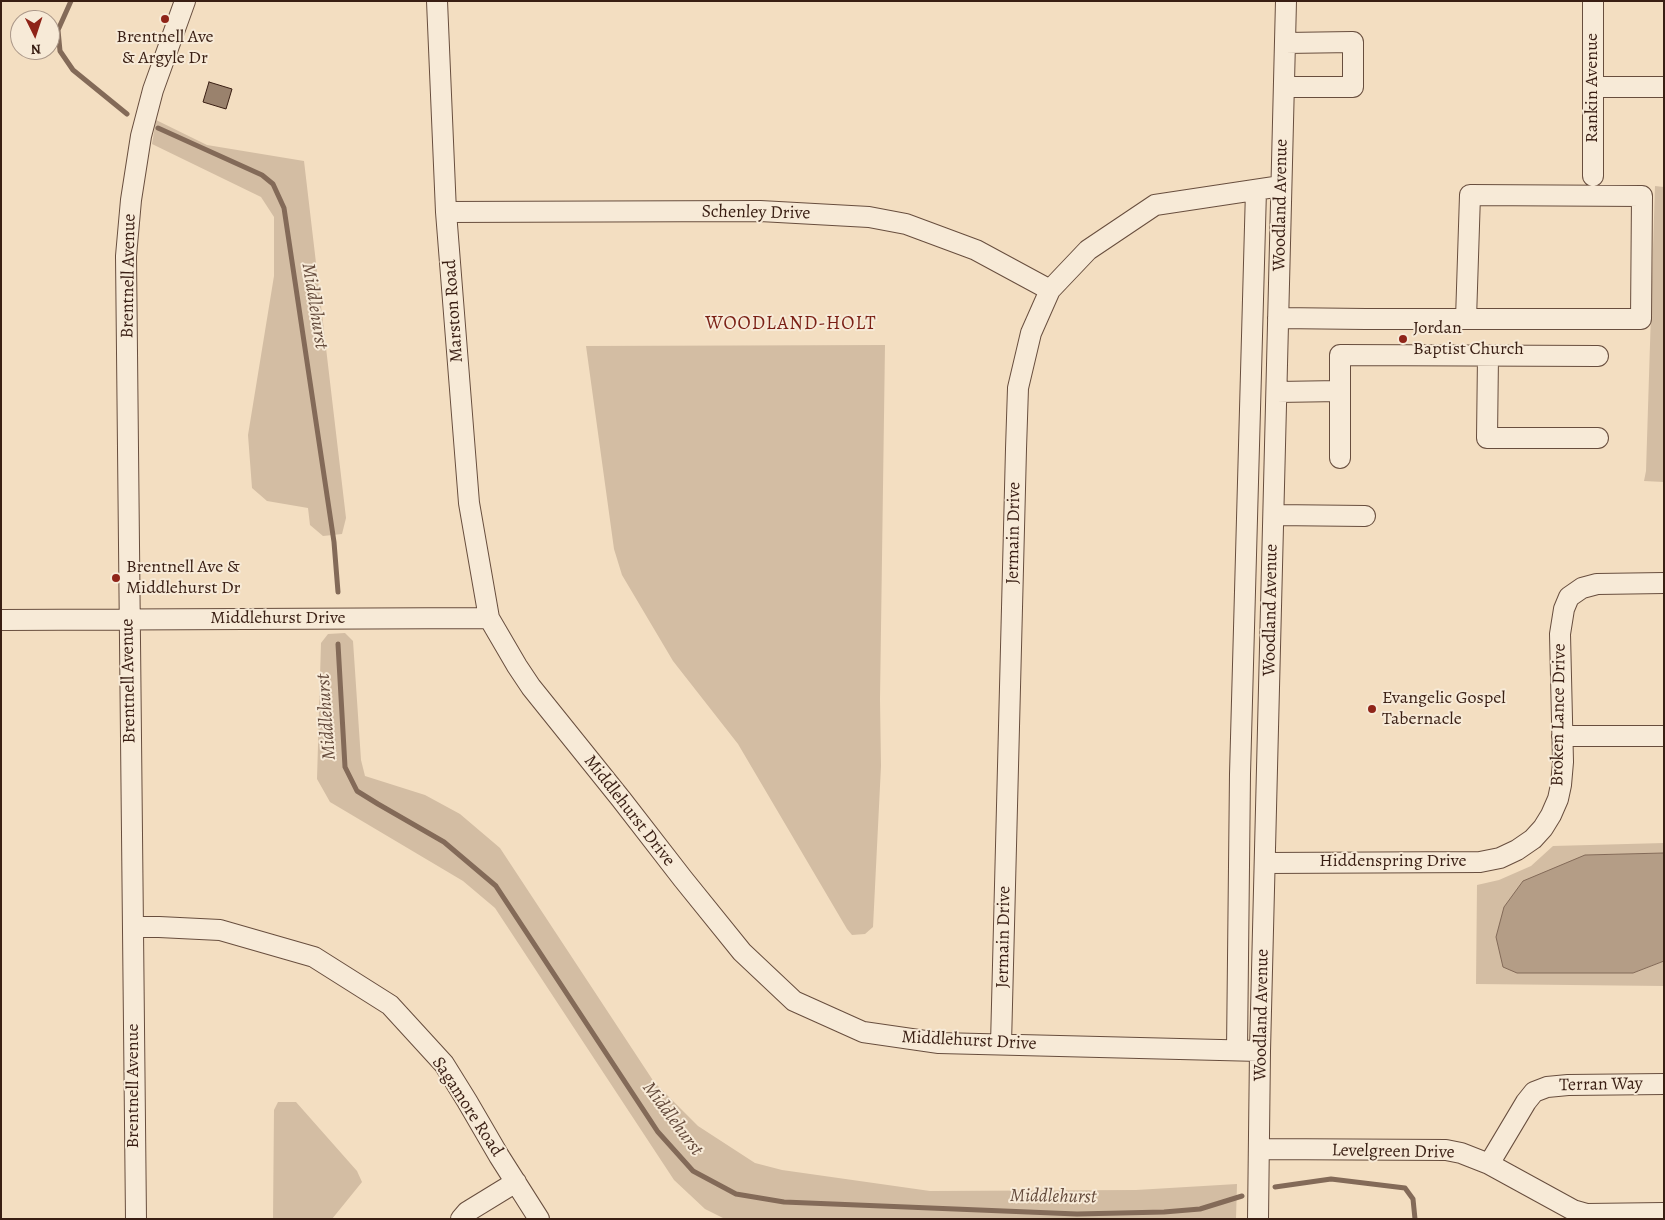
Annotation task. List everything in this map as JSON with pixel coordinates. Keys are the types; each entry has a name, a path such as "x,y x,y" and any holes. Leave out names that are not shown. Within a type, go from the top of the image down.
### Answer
{"street":[{"name":"Brentnell Avenue","path":"136,1219 126,256 130,200 141,136 153,90 184,1"},
{"name":"Marston Road","path":"437,1 446,212 469,503 490,618"},
{"name":"Woodland Avenue","path":"1258,1219 1260,1051 1286,1"},
{"name":"Rankin Avenue","path":"1593,1 1593,176"},
{"path":"1284,87 1353,87 1353,42 1285,43"},
{"path":"1594,87 1664,87"},
{"name":"Jermain Drive","path":"1001,1044 1018,388 1030,333 1050,290 1088,250 1155,205 1281,186"},
{"path":"1236,1050 1240,774 1256,190"},
{"path":"1278,318 1466,319 1641,319 1642,196 1470,195 1466,319"},
{"name":"Schenley Drive","path":"446,212 760,211 869,216 906,224 976,250 1050,290"},
{"path":"1340,458 1340,355 1598,356"},
{"path":"1488,356 1487,438 1598,438"},
{"path":"1277,392 1340,391"},
{"path":"1274,515 1365,516"},
{"name":"Broken Lance Drive","path":"1517,850 1543,828 1558,799 1561,785 1560,634 1564,609 1570,597 1582,588 1598,584 1664,582"},
{"name":"Middlehurst Drive","path":"1,620 490,618 531,687 683,879 742,952 794,1001 863,1032 939,1042 1260,1051"},
{"path":"1562,736 1664,736"},
{"name":"Hiddenspring Drive","path":"1266,862 1480,862 1500,858 1517,850"},
{"name":"Sagamore Road","path":"133,927 220,930 314,957 390,1005 444,1064 539,1219"},
{"name":"Terran Way","path":"1489,1164 1526,1102 1534,1092 1547,1086 1664,1084"},
{"name":"Levelgreen Drive","path":"1259,1149 1446,1150 1461,1153 1489,1164 1574,1210 1587,1214 1664,1213"},
{"path":"461,1219 467,1212 516,1182"}],"shaded area":[{"path":"156,120 207,145 304,161 346,518 342,534 323,536 310,525 308,508 267,501 252,488 248,435 274,276 274,217 261,197 152,144"},
{"path":"1655,186 1664,187 1664,482 1644,481 1646,471"},
{"path":"885,345 880,699 881,766 873,927 865,934 852,935 738,744 673,661 622,575 614,549 586,346"},
{"path":"345,633 353,641 361,760 365,776 425,795 460,814 500,848 654,1082 698,1126 755,1163 782,1170 930,1191 1136,1190 1237,1184 1236,1219 725,1219 705,1209 674,1180 495,908 463,881 330,802 317,779 321,643 328,634"},
{"path":"1664,843 1664,853 1585,855 1633,973 1664,961 1664,986 1476,984 1477,885 1499,880 1531,866 1553,846"},
{"path":"1664,853 1664,961 1633,973 1517,973 1503,967 1496,937 1504,907 1523,881 1585,855"},
{"path":"278,1102 296,1102 357,1171 362,1182 332,1219 273,1219 274,1110"}],"building":[{"path":"209,82 232,89 226,109 203,102"}],"waterway":[{"name":"Middlehurst","path":"71,1 58,30 60,51 73,70 127,114"},
{"name":"Middlehurst","path":"158,128 262,175 273,184 284,208 334,542 338,592"},
{"name":"Middlehurst","path":"338,644 345,767 357,791 444,842 496,886 658,1132 693,1171 736,1194 784,1202 1077,1214 1164,1212 1200,1209 1242,1196"},
{"name":"Middlehurst","path":"1275,1187 1331,1179 1405,1188 1413,1199 1415,1219"}],"place":[{"name":"Brentnell Ave & Argyle Dr","path":"165,19"},
{"name":"Jordan Baptist Church","path":"1403,339"},
{"name":"Brentnell Ave & Middlehurst Dr","path":"116,578"},
{"name":"Evangelic Gospel Tabernacle","path":"1372,709"}],"district":[{"name":"WOODLAND-HOLT","path":"791,324"}]}
